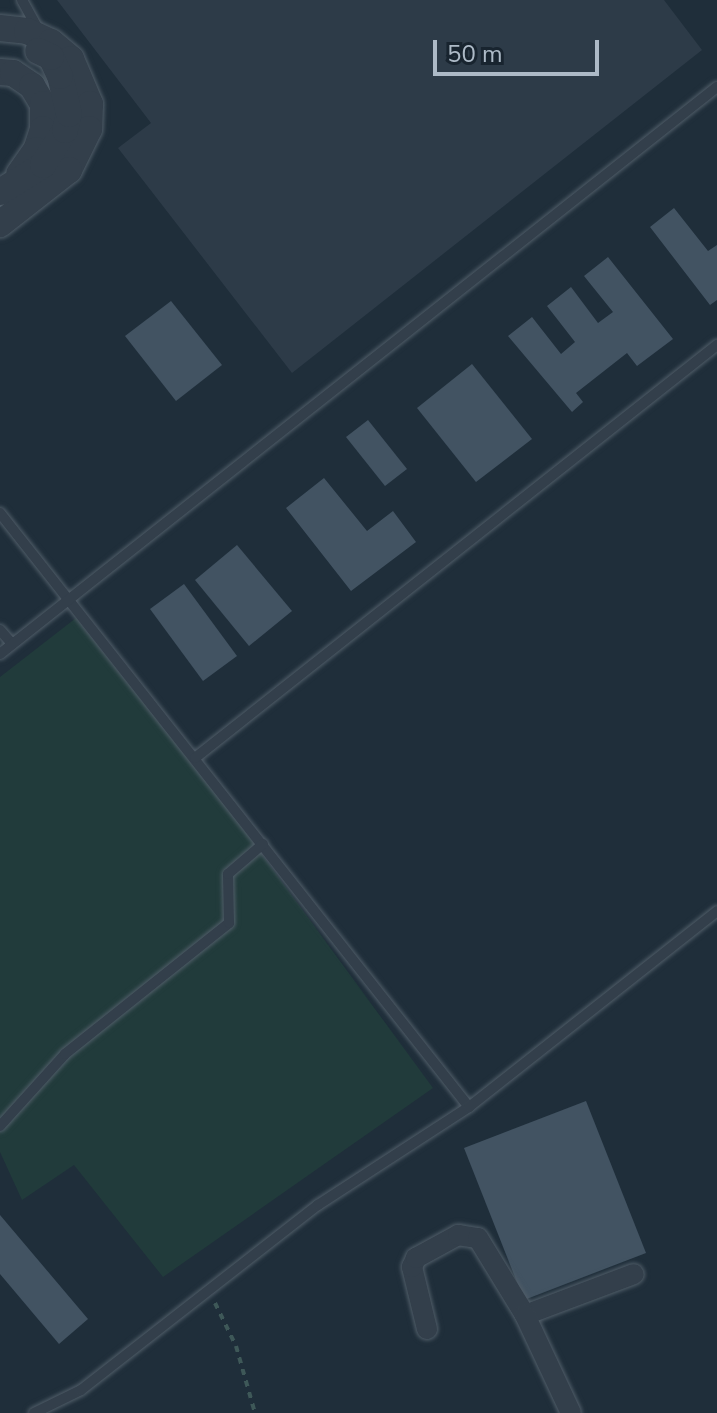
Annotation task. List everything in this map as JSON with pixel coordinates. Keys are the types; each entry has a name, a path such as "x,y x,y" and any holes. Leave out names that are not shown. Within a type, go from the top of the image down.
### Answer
{"street":[{"path":"0,28 27,31 51,42 71,59 90,104 89,129 69,170 0,224"},
{"path":"0,43 51,57 69,114 57,150 8,186"},
{"path":"0,72 13,73 32,86 43,104 36,150 8,186"},
{"path":"427,1329 412,1267 424,1251 458,1235 478,1238 490,1251 525,1315 571,1413"},
{"path":"525,1315 634,1274"}],"lane":[{"path":"22,0 36,25"},
{"path":"0,654 717,87"},
{"path":"195,758 717,345"},
{"path":"0,513 469,1107"},
{"path":"0,630 12,644"},
{"path":"0,1126 65,1054 229,923 228,874 263,844"},
{"path":"34,1413 81,1390 318,1205 469,1107 717,911"}],"path":[{"path":"209,1290 236,1346 255,1413"}],"shaded area":[{"path":"57,0 664,0 702,50 292,373 118,148 151,123"}],"green space":[{"path":"76,618 238,822 433,1088 163,1277 74,1165 22,1200 0,1152 0,677"}],"building":[{"path":"674,208 708,251 717,245 717,300 710,305 650,227"},
{"path":"608,257 673,339 637,366 627,353 576,393 583,402 572,412 508,336 532,317 561,354 575,342 547,306 571,287 598,323 613,312 584,276"},
{"path":"171,301 222,365 176,401 125,336"},
{"path":"472,364 532,439 476,482 417,408"},
{"path":"368,420 407,469 385,486 346,437"},
{"path":"324,478 367,531 393,511 416,542 351,591 286,508"},
{"path":"237,545 292,611 249,646 195,580"},
{"path":"184,584 237,656 203,681 150,609"},
{"path":"586,1101 646,1253 524,1300 464,1148"},
{"path":"0,1215 88,1319 59,1344 0,1274"}]}
